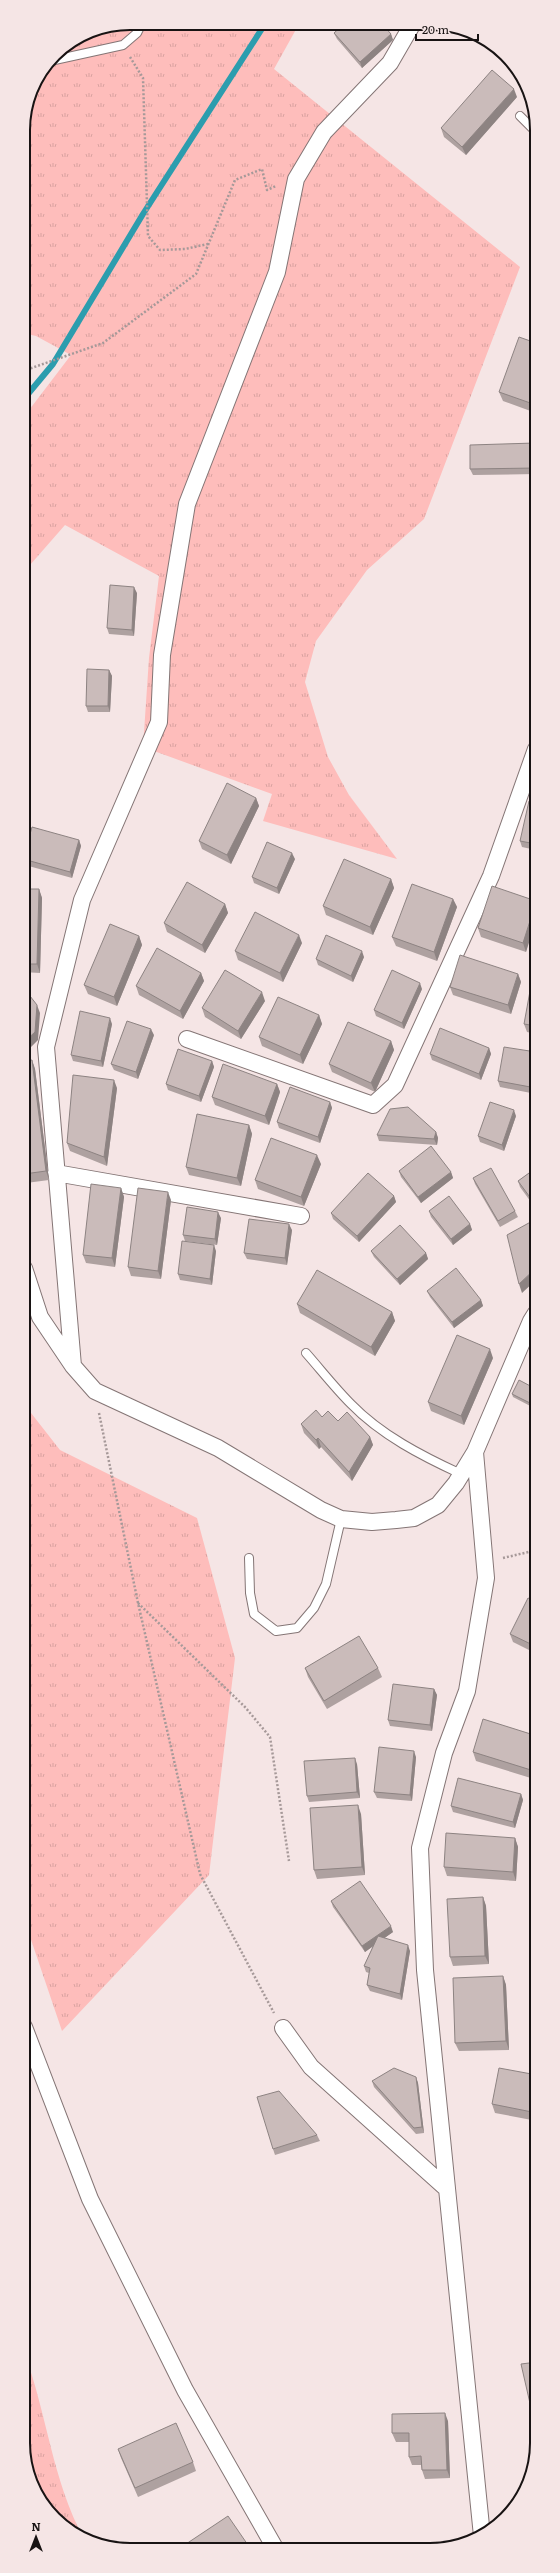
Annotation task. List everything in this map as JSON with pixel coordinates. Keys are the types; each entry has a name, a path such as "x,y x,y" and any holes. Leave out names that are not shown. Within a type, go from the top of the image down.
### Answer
{"street":[{"path":"73,1366 46,1047 82,900 159,722 162,655 187,504 277,272 296,178 324,132 390,63 409,30"},
{"path":"187,1039 373,1106 395,1086 491,876 530,766"},
{"path":"56,1174 301,1216"},
{"path":"30,1286 40,1317 73,1366 95,1391 218,1448 320,1510 341,1519 372,1522 414,1518 438,1505 462,1474 475,1452 530,1323"},
{"path":"475,1452 486,1578 467,1691 444,1752 420,1848 425,1970 437,2070 446,2188 457,2279 481,2529"},
{"path":"283,2028 311,2067 446,2188"},
{"path":"30,2043 90,2199 185,2390 272,2543"}],"lane":[{"path":"59,59 123,45 138,30"},
{"path":"520,116 530,126"},
{"path":"306,1353 352,1405 378,1426 420,1455 462,1474"},
{"path":"249,1558 250,1593 254,1614 276,1631 298,1628 314,1608 326,1584 341,1519"}],"path":[{"path":"123,45 143,78 148,236 160,250 185,249 208,244"},
{"path":"30,369 102,344 196,274 235,180 262,169 267,190 296,178"},
{"path":"95,1391 138,1603 200,1874 283,2028"},
{"path":"485,1562 530,1551"},
{"path":"138,1603 245,1707 270,1737 289,1861"}],"green space":[{"path":"123,30 296,30 274,69 520,267 424,519 367,570 316,641 305,682 328,757 349,795 397,859 263,821 272,794 143,747 149,658 159,576 65,525 30,565 30,409 71,355 36,336 30,335 30,123 33,104 43,80 59,59 86,40 98,35"},
{"path":"30,1412 60,1450 197,1518 235,1658 209,1875 62,2031 30,1937"},
{"path":"30,2369 39,2399 64,2493 79,2529 59,2514 51,2504 43,2493 33,2469 30,2443"}],"building":[{"path":"337,30 387,30 391,34 360,62 334,33"},
{"path":"492,70 514,89 462,147 441,128"},
{"path":"519,337 530,341 530,403 499,392"},
{"path":"530,443 530,468 470,469 470,445"},
{"path":"110,585 134,587 132,630 107,628"},
{"path":"87,669 109,670 108,706 86,706"},
{"path":"227,783 256,798 227,855 199,841"},
{"path":"529,801 530,801 530,843 520,841"},
{"path":"32,827 79,840 70,872 30,861 30,834"},
{"path":"267,842 292,853 277,888 252,877"},
{"path":"344,859 391,879 370,927 323,906"},
{"path":"187,882 225,904 202,945 164,923"},
{"path":"412,884 453,899 434,952 392,937"},
{"path":"492,886 530,899 530,920 523,943 478,928"},
{"path":"30,889 39,889 37,964 30,964"},
{"path":"255,912 299,935 280,973 235,951"},
{"path":"110,924 139,936 114,997 84,985"},
{"path":"326,935 362,951 351,976 316,959"},
{"path":"157,948 201,973 180,1011 136,986"},
{"path":"460,955 518,974 508,1005 450,987"},
{"path":"225,970 262,992 238,1031 202,1008"},
{"path":"392,970 420,983 402,1023 374,1010"},
{"path":"530,991 530,1025 524,1024"},
{"path":"30,996 37,1005 35,1032 30,1037"},
{"path":"278,997 319,1015 300,1055 259,1037"},
{"path":"80,1011 110,1018 101,1061 71,1055"},
{"path":"127,1021 151,1029 136,1072 111,1064"},
{"path":"348,1022 391,1041 371,1083 329,1064"},
{"path":"440,1028 489,1048 479,1074 430,1054"},
{"path":"504,1047 530,1051 530,1087 498,1081"},
{"path":"178,1049 212,1061 199,1096 166,1084"},
{"path":"30,1060 32,1060 46,1171 30,1173"},
{"path":"223,1064 277,1084 265,1116 212,1097"},
{"path":"73,1075 114,1080 104,1157 67,1143"},
{"path":"290,1087 330,1102 318,1137 277,1122"},
{"path":"490,1102 514,1110 502,1145 478,1136"},
{"path":"408,1107 436,1132 434,1139 377,1135 390,1109"},
{"path":"197,1114 249,1125 237,1178 186,1167"},
{"path":"271,1138 317,1155 301,1197 255,1180"},
{"path":"431,1146 451,1172 418,1197 399,1171"},
{"path":"491,1168 515,1211 498,1221 473,1178"},
{"path":"530,1172 530,1197 518,1181"},
{"path":"368,1173 394,1196 357,1236 331,1213"},
{"path":"91,1184 121,1188 112,1258 83,1255"},
{"path":"138,1188 168,1192 158,1271 128,1267"},
{"path":"449,1196 470,1224 451,1239 429,1211"},
{"path":"187,1207 218,1212 215,1239 183,1235"},
{"path":"249,1219 289,1224 285,1258 244,1253"},
{"path":"530,1222 530,1274 519,1284 507,1235"},
{"path":"400,1225 426,1253 397,1279 371,1251"},
{"path":"182,1241 214,1245 210,1279 178,1274"},
{"path":"456,1268 481,1300 452,1322 427,1291"},
{"path":"317,1270 392,1312 371,1347 297,1304"},
{"path":"457,1335 490,1349 461,1416 428,1402"},
{"path":"519,1380 530,1386 530,1403 512,1394"},
{"path":"316,1410 322,1417 328,1411 338,1421 347,1412 370,1437 349,1472 318,1438 316,1440 301,1424"},
{"path":"528,1598 530,1599 530,1644 510,1634"},
{"path":"359,1636 378,1668 324,1701 305,1668"},
{"path":"393,1684 434,1689 430,1725 388,1720"},
{"path":"483,1719 530,1734 530,1770 473,1752"},
{"path":"379,1747 414,1751 410,1795 374,1792"},
{"path":"355,1758 357,1792 307,1796 304,1761"},
{"path":"458,1778 521,1794 513,1822 451,1806"},
{"path":"358,1805 362,1867 314,1870 310,1808"},
{"path":"446,1833 515,1838 513,1872 444,1867"},
{"path":"360,1881 391,1926 362,1946 331,1901"},
{"path":"483,1897 485,1956 450,1957 447,1899"},
{"path":"378,1936 408,1945 400,1994 367,1985 370,1968 364,1966"},
{"path":"503,1976 506,2041 455,2043 453,1978"},
{"path":"394,2068 416,2077 422,2127 414,2128 372,2081"},
{"path":"499,2068 530,2074 530,2112 492,2104"},
{"path":"279,2091 317,2135 273,2149 257,2097"},
{"path":"530,2363 530,2403 521,2364"},
{"path":"445,2413 447,2470 422,2470 421,2456 409,2457 409,2433 392,2433 392,2414"},
{"path":"176,2423 193,2462 135,2488 118,2449"},
{"path":"228,2516 247,2543 188,2543"}],"waterway":[{"path":"30,392 53,364 143,214 261,30"}]}
